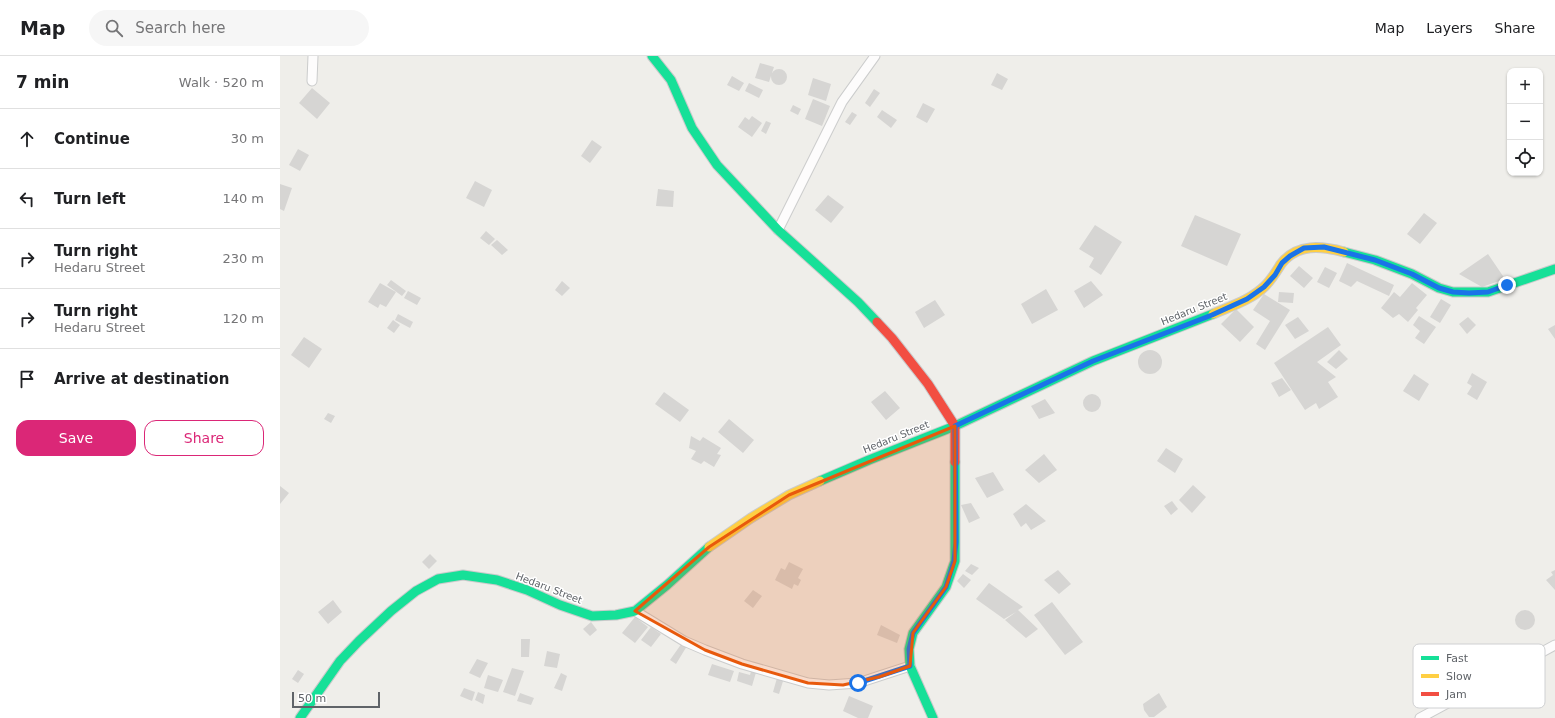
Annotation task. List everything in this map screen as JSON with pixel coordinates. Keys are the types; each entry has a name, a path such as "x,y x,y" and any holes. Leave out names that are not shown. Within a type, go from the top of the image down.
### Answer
{"street":[{"path":"312,81 313,56"},
{"path":"652,56 671,80 692,128 717,165 778,230 858,302 892,338 928,384 955,426 956,542 954,561 946,587 913,633 909,649 910,666 933,718"},
{"path":"778,230 842,102 875,56"},
{"name":"Hedaru Street","path":"300,718 340,661 359,641 390,611 416,591 438,579 463,574 497,580 527,590 560,605 592,616 616,615 635,611 710,547 751,518 789,495 869,460 955,426 1093,361 1212,315 1247,299 1264,287 1275,275 1282,263 1290,256 1304,248 1324,247 1368,258 1412,274 1439,288 1453,292 1488,292 1555,269"},
{"path":"635,611 679,638 705,650 742,664 808,683 829,685 858,683 910,666"},
{"path":"1545,650 1555,645"},
{"path":"1420,718 1438,708"}],"highlighted area":[{"path":"955,426 955,561 946,587 913,633 910,666 879,677 843,685 808,683 742,664 705,650 635,611 709,547 789,495"}],"building":[{"path":"760,63 774,67 769,82 755,78"},
{"path":"779,69 786,74 787,77 782,84 779,85 772,80 771,77 776,70"},
{"path":"997,73 1008,79 1002,90 991,85"},
{"path":"732,76 744,83 739,91 727,85"},
{"path":"813,78 831,84 826,101 808,95"},
{"path":"749,83 763,90 759,98 745,91"},
{"path":"312,88 330,103 317,119 299,103"},
{"path":"874,89 880,93 870,107 865,103"},
{"path":"813,99 830,106 822,126 805,119"},
{"path":"923,103 935,109 927,123 916,117"},
{"path":"793,105 801,109 798,115 790,111"},
{"path":"882,110 897,120 891,128 877,117"},
{"path":"852,112 857,115 850,125 845,122"},
{"path":"752,116 762,123 752,137 738,127 745,117 749,120"},
{"path":"766,121 771,123 766,134 761,131"},
{"path":"592,140 602,147 590,163 581,156"},
{"path":"298,149 309,155 300,171 289,165"},
{"path":"475,181 492,190 484,207 466,198"},
{"path":"280,184 292,188 284,211 280,209"},
{"path":"658,189 674,191 673,207 656,206"},
{"path":"828,195 844,207 831,223 815,210"},
{"path":"1424,213 1437,223 1420,244 1407,234"},
{"path":"1195,215 1241,234 1227,266 1181,246"},
{"path":"1095,225 1122,242 1101,275 1089,267 1094,258 1079,249"},
{"path":"486,231 495,239 489,245 480,238"},
{"path":"497,240 508,250 502,255 491,245"},
{"path":"1488,254 1505,279 1482,287 1459,274"},
{"path":"1347,263 1394,285 1389,296 1357,281 1351,287 1339,281"},
{"path":"1299,266 1313,278 1304,288 1290,276"},
{"path":"1325,267 1337,273 1329,288 1317,282"},
{"path":"391,280 406,291 402,296 387,285"},
{"path":"562,281 570,288 562,296 555,290"},
{"path":"1091,281 1103,295 1084,308 1074,291"},
{"path":"380,283 396,292 386,307 380,304 378,308 368,302"},
{"path":"1412,283 1427,295 1416,308 1418,310 1408,322 1399,314 1393,318 1381,308 1394,292 1400,297"},
{"path":"1046,289 1058,310 1032,324 1021,304"},
{"path":"408,291 421,298 417,305 404,298"},
{"path":"1279,292 1294,293 1293,303 1278,302"},
{"path":"1264,294 1290,310 1265,350 1256,344 1270,321 1253,310"},
{"path":"1441,299 1451,305 1440,323 1430,317"},
{"path":"935,300 945,315 924,328 915,312"},
{"path":"1236,309 1254,327 1240,342 1221,324"},
{"path":"398,314 413,322 410,328 395,320"},
{"path":"1419,316 1436,327 1424,344 1415,338 1420,331 1413,325"},
{"path":"1298,317 1309,331 1295,339 1285,325"},
{"path":"1468,317 1476,325 1467,334 1459,324"},
{"path":"393,320 400,325 394,333 387,328"},
{"path":"1555,325 1555,339 1548,329"},
{"path":"1328,327 1341,345 1317,362 1336,377 1328,382 1338,397 1319,409 1316,403 1305,410 1274,363"},
{"path":"304,337 322,349 309,368 291,355"},
{"path":"1150,350 1159,353 1162,362 1159,371 1150,374 1141,371 1138,362 1141,353"},
{"path":"1339,350 1348,359 1336,369 1327,362"},
{"path":"1472,373 1487,382 1477,400 1467,394 1472,386 1467,383"},
{"path":"1414,374 1429,384 1419,401 1403,391"},
{"path":"1282,378 1291,390 1279,397 1271,383"},
{"path":"885,391 900,408 886,420 871,402"},
{"path":"664,392 689,410 680,422 655,404"},
{"path":"1092,394 1098,397 1101,403 1098,409 1092,412 1086,409 1083,403 1086,397"},
{"path":"1045,399 1055,413 1039,419 1031,406"},
{"path":"328,413 335,416 331,423 324,419"},
{"path":"729,419 754,440 743,453 718,432"},
{"path":"691,436 700,441 703,437 721,448 717,454 721,455 714,467 704,461 701,464 691,459 696,451 689,448"},
{"path":"1166,448 1183,459 1175,473 1157,461"},
{"path":"1044,454 1057,470 1039,483 1025,470"},
{"path":"993,472 1004,490 987,498 975,478"},
{"path":"1193,485 1206,497 1192,513 1179,500"},
{"path":"280,486 289,493 280,504"},
{"path":"1172,501 1178,509 1171,515 1164,506"},
{"path":"971,503 980,518 969,523 961,505"},
{"path":"1026,504 1046,521 1031,530 1026,523 1021,527 1013,514"},
{"path":"430,554 437,561 429,569 422,562"},
{"path":"789,562 803,569 798,578 801,580 798,586 794,584 792,589 775,580 781,568 785,570"},
{"path":"971,564 979,568 972,575 965,571"},
{"path":"1058,570 1071,584 1059,594 1044,580"},
{"path":"1555,570 1555,590 1546,580 1553,575 1551,572"},
{"path":"963,574 971,580 964,588 957,581"},
{"path":"989,583 1023,607 1018,610 1038,629 1026,638 1005,620 1016,612 1004,619 976,599"},
{"path":"753,590 762,596 753,608 744,601"},
{"path":"333,600 342,612 328,624 318,612"},
{"path":"1052,602 1083,642 1065,655 1034,615"},
{"path":"1525,610 1532,613 1535,620 1532,627 1525,630 1518,627 1515,620 1518,613"},
{"path":"635,617 648,627 635,643 622,633"},
{"path":"591,622 597,630 590,636 583,629"},
{"path":"881,625 900,635 897,643 877,635"},
{"path":"651,627 661,634 651,647 641,640"},
{"path":"521,639 530,639 529,657 521,657"},
{"path":"682,643 687,646 676,664 670,660"},
{"path":"547,651 560,654 557,668 544,666"},
{"path":"477,659 488,663 480,678 469,673"},
{"path":"712,664 734,671 730,682 708,675"},
{"path":"512,668 524,671 515,696 503,692"},
{"path":"752,668 757,669 752,686 737,681 739,672 750,675"},
{"path":"298,670 304,674 298,683 292,679"},
{"path":"561,673 567,676 562,691 554,688"},
{"path":"488,675 503,680 498,692 484,688"},
{"path":"777,678 784,678 779,694 773,692"},
{"path":"464,688 475,692 472,701 460,696"},
{"path":"478,692 485,695 483,704 475,700"},
{"path":"520,693 534,698 531,705 517,701"},
{"path":"1159,693 1167,707 1154,717 1149,717 1144,710 1143,704"},
{"path":"849,696 873,706 868,718 858,718 843,711"}],"traffic: fast":[{"path":"652,56 671,80 692,128 717,165 778,230 858,302 877,322"},
{"path":"1344,252 1375,260 1412,274 1439,288 1453,292 1488,292 1555,269"},
{"path":"820,481 955,426 1093,361 1213,314"},
{"path":"933,718 910,666 909,649 913,633 946,587 955,561 955,462"},
{"path":"300,718 340,661 359,641 391,611 416,591 438,579 463,575 497,580 527,590 560,605 592,616 616,615 635,611 667,585 709,547"}],"traffic: slow":[{"path":"1213,314 1254,295 1270,281 1281,264 1294,252 1310,248 1327,248 1344,252"},
{"path":"709,547 751,518 789,495 820,481"}],"traffic: jam":[{"path":"877,322 892,338 928,384 955,426 955,462"}],"route":[{"path":"858,683 910,666 909,649 913,633 946,587 954,561 956,542 955,426 1093,361 1212,315 1247,299 1264,287 1275,275 1282,263 1290,256 1304,248 1324,247 1348,252 1375,260 1412,274 1439,288 1453,292 1488,292 1507,285"}]}
